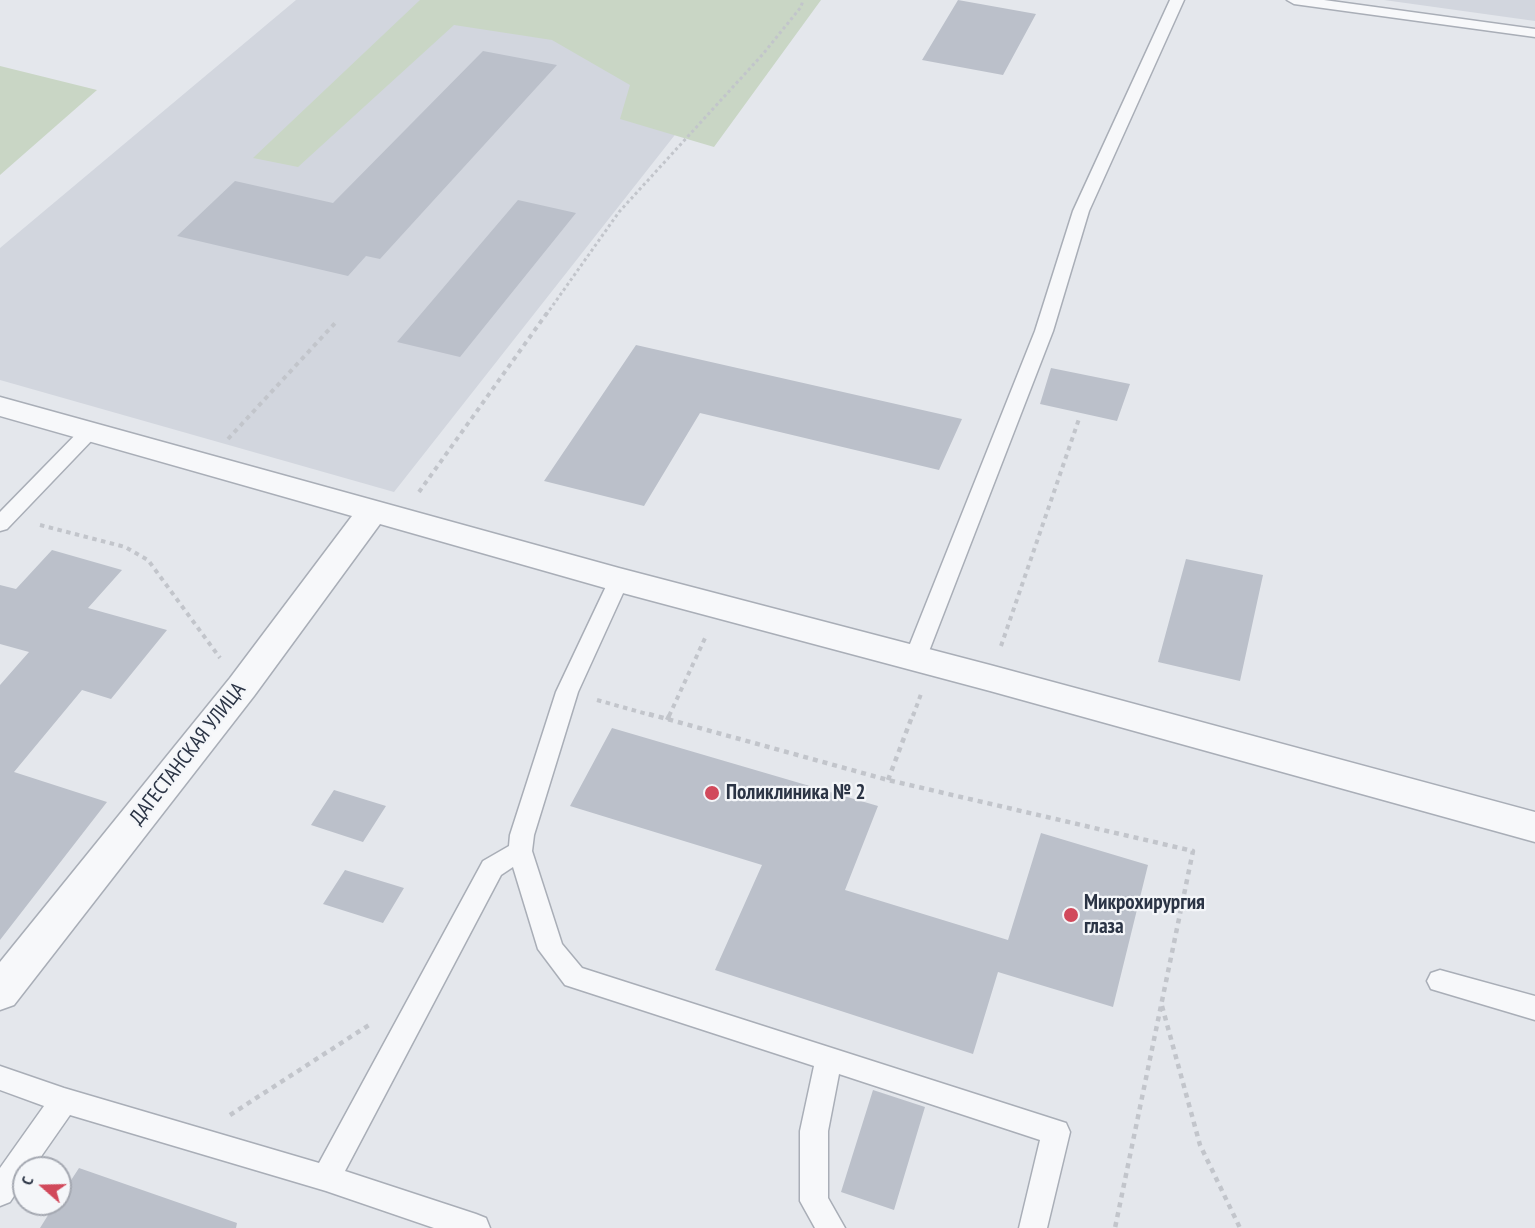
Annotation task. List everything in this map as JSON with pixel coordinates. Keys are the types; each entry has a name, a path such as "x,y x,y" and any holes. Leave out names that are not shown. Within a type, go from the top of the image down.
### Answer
{"street":[{"path":"0,406 619,580 990,678 1535,827"},
{"name":"ДАГЕСТАНСКАЯ УЛИЦА","path":"0,992 242,687 385,515"}],"lane":[{"path":"924,662 1044,331 1081,211 1177,0"},
{"path":"1294,0 1535,33"},
{"path":"3,520 89,432"},
{"path":"619,580 567,692 522,835 520,851 551,949 574,976 1056,1132 1033,1228"},
{"path":"326,1178 492,868 520,851"},
{"path":"1440,981 1535,1008"},
{"path":"829,1060 814,1131 814,1201 831,1228"},
{"path":"0,1078 64,1101 326,1178 476,1228"},
{"path":"0,1192 64,1101"}],"path":[{"path":"385,515 430,479 619,212 762,54 801,7 803,0"},
{"path":"206,465 336,322"},
{"path":"990,678 1079,418"},
{"path":"3,520 125,547 148,560 242,687"},
{"path":"667,720 720,607"},
{"path":"888,780 924,662"},
{"path":"567,692 888,780 1193,851 1116,1228"},
{"path":"1162,1004 1200,1145 1240,1228"},
{"path":"194,1139 370,1024"}],"shaded area":[{"path":"296,0 781,0 394,492 0,380 0,248"},
{"path":"1384,0 1535,0 1535,21"}],"green space":[{"path":"420,0 821,0 714,147 620,119 630,85 552,40 454,25 298,167 253,158"},
{"path":"0,66 97,90 0,175"}],"building":[{"path":"958,0 1036,14 1003,75 922,60"},
{"path":"483,51 557,65 380,259 366,256 348,276 177,236 235,181 333,203"},
{"path":"518,200 576,213 460,357 397,342"},
{"path":"636,345 962,419 939,470 700,413 644,506 544,481"},
{"path":"1051,368 1130,384 1117,421 1040,404"},
{"path":"52,550 122,570 88,608 167,630 111,699 82,690 14,772 107,802 0,940 0,685 29,652 0,644 0,585 16,589"},
{"path":"1186,559 1263,575 1240,681 1158,662"},
{"path":"612,728 878,806 845,890 1008,940 1041,833 1148,865 1113,1007 998,972 973,1054 715,970 762,865 570,806"},
{"path":"334,790 386,806 363,842 311,825"},
{"path":"345,870 404,888 383,923 323,904"},
{"path":"873,1090 925,1107 894,1210 841,1192"},
{"path":"79,1168 237,1223 236,1228 40,1228 48,1216 72,1216 72,1179"}],"place":[{"name":"Поликлиника № 2","path":"712,793"},
{"name":"Микрохирургия глаза","path":"1071,915"}]}
